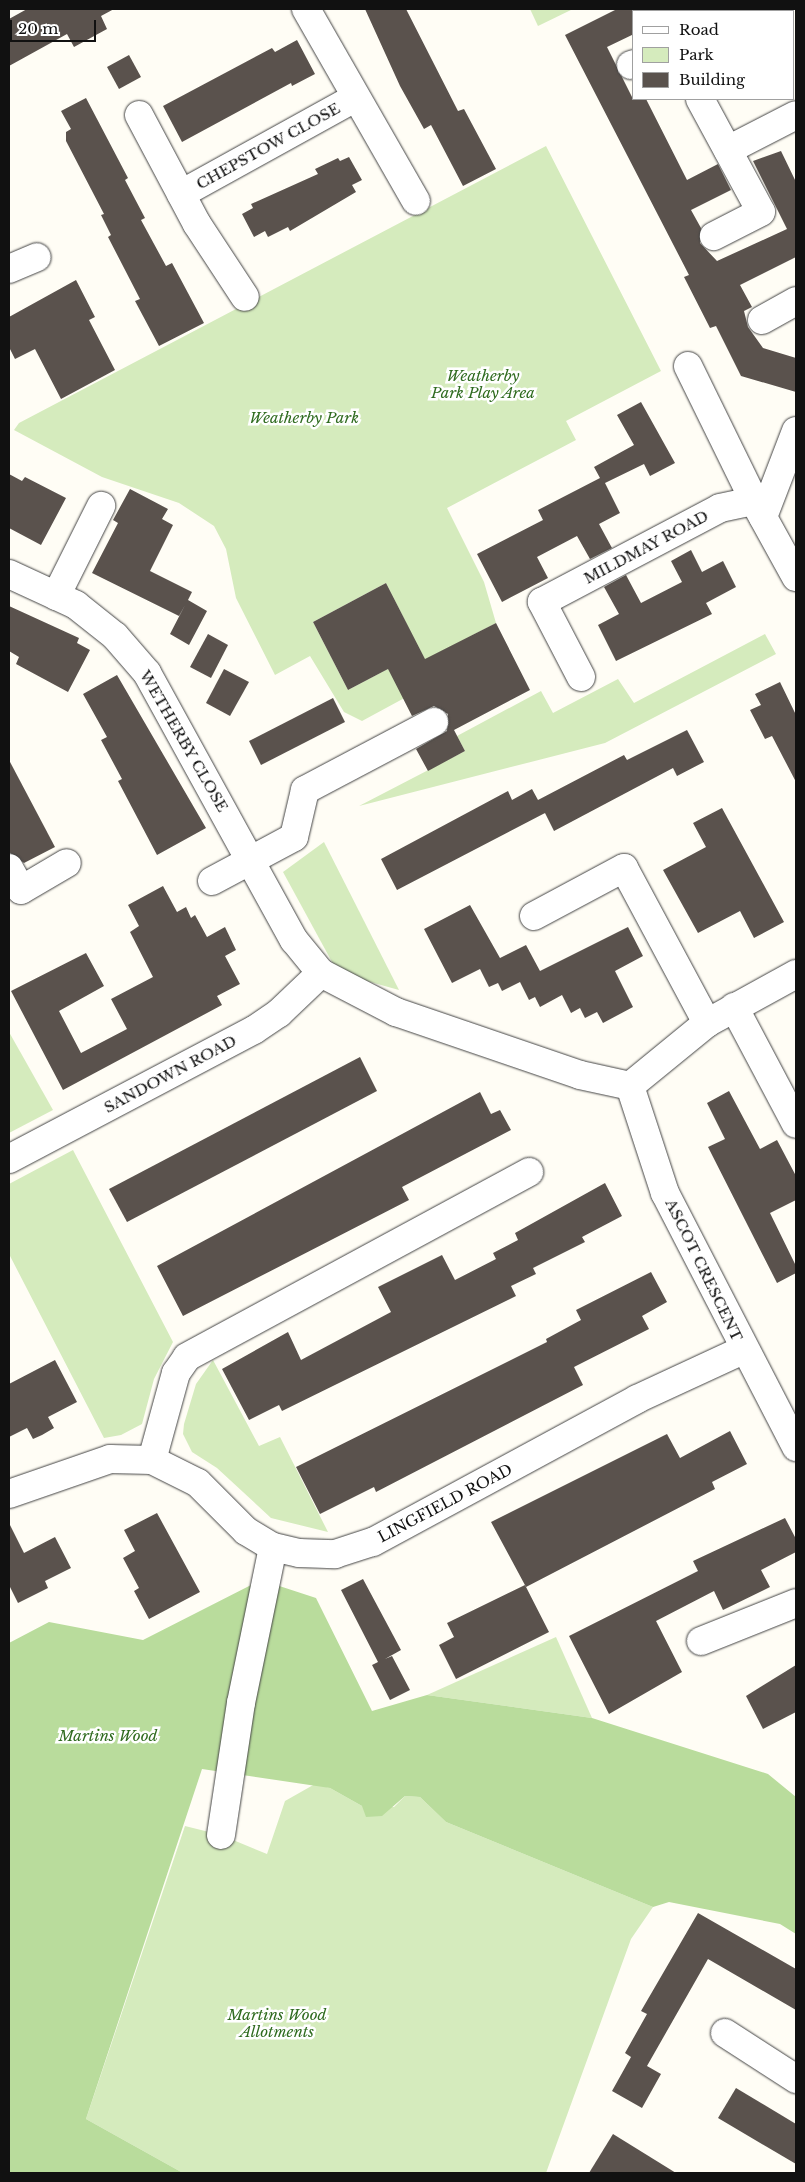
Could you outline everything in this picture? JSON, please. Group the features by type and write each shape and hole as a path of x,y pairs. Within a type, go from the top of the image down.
{"street":[{"name":"CHEPSTOW CLOSE","path":"306,9 355,98 416,201"},
{"name":"CHEPSTOW CLOSE","path":"181,194 355,98"},
{"path":"701,100 761,212 714,236"},
{"path":"728,150 796,114"},
{"name":"CHEPSTOW CLOSE","path":"139,115 196,224 245,297"},
{"path":"9,269 37,257"},
{"path":"762,320 796,301"},
{"path":"688,366 758,509 796,577"},
{"path":"758,509 796,431"},
{"path":"56,596 101,506"},
{"name":"MILDMAY ROAD","path":"581,677 542,602 720,508 758,509"},
{"name":"WETHERBY CLOSE","path":"9,574 76,605 115,636 147,673 252,860"},
{"path":"212,881 294,837 305,790 434,722"},
{"path":"252,860 294,940 321,973 396,1012 580,1075 630,1086 707,1023 796,974"},
{"path":"9,868 21,890 67,863"},
{"path":"534,916 624,868 707,1023"},
{"name":"SANDOWN ROAD","path":"9,1159 254,1030 279,1013 321,973"},
{"path":"734,1007 796,1124"},
{"name":"ASCOT CRESCENT","path":"630,1086 665,1193 744,1350 796,1446"},
{"path":"152,1460 176,1373 187,1357 529,1172"},
{"name":"LINGFIELD ROAD","path":"9,1494 110,1459 152,1460 198,1483 246,1532 273,1547 299,1554 335,1554 373,1542 637,1399 744,1350"},
{"path":"221,1834 241,1703 273,1547"},
{"path":"701,1641 796,1603"},
{"path":"725,2033 796,2078"}],"green space":[{"path":"530,9 573,9 538,26"},
{"name":"Weatherby Park","path":"546,146 661,371 566,421 576,440 447,508 484,582 496,623 425,660 386,583 313,622 348,690 418,653 434,682 362,721 344,712 310,656 275,675 236,598 226,549 214,526 179,503 102,477 14,430 19,423"},
{"path":"765,634 776,654 605,743 359,806 465,751 457,736 541,691 553,713 618,679 634,703"},
{"path":"324,842 399,990 338,973 283,872"},
{"path":"9,1032 53,1110 9,1133"},
{"path":"73,1150 173,1342 154,1379 142,1424 121,1435 104,1438 9,1254 9,1184"},
{"path":"213,1360 259,1446 280,1437 328,1532 271,1518 217,1468 192,1452 183,1434 184,1424 196,1384"},
{"name":"Martins Wood","path":"261,1580 316,1598 372,1711 427,1695 592,1718 768,1774 796,1797 796,1934 780,1924 669,1902 653,1907 446,1822 420,1797 405,1796 382,1816 366,1817 362,1806 330,1788 202,1769 86,2119 183,2173 9,2173 9,1643 49,1622 143,1640"},
{"path":"556,1637 592,1718 427,1695"},
{"name":"Martins Wood Allotments","path":"315,1784 330,1788 362,1806 394,1807 405,1796 420,1797 446,1822 653,1907 631,1939 546,2173 183,2173 86,2119 185,1826 221,1835 267,1854 285,1801"}],"building":[{"path":"27,9 114,9 101,16 107,29 74,47 67,34 9,66 9,19"},
{"path":"365,9 406,9 458,111 464,109 496,169 463,186 431,125 424,129 400,86"},
{"path":"617,9 634,9 632,10 632,35 607,47 632,100 647,100 687,180 718,164 731,190 691,210 701,228 700,243 717,261 787,229 753,161 781,151 796,182 796,257 740,285 752,307 744,311 748,327 763,348 796,358 796,392 741,376 716,326 710,328 684,277 689,275 565,35"},
{"path":"297,40 315,74 292,86 291,83 182,142 163,106 272,48 275,52"},
{"path":"129,55 141,77 119,89 107,67"},
{"path":"86,98 128,178 125,180 145,218 141,220 166,266 172,263 204,323 159,346 135,301 140,299 108,237 111,235 101,215 104,214 66,141 66,132 71,129 61,111"},
{"path":"349,157 362,180 352,185 356,192 290,231 288,227 268,237 265,231 254,237 242,214 253,208 251,204 318,174 315,169 338,158 340,161"},
{"path":"76,280 95,317 89,320 115,370 61,399 35,349 15,359 9,347 9,317"},
{"path":"641,402 675,463 650,476 644,464 605,483 620,513 599,524 612,548 590,559 577,536 537,557 548,578 502,602 477,554 543,520 538,510 600,478 594,467 634,445 617,415"},
{"path":"9,474 22,481 25,477 66,498 41,545 9,528"},
{"path":"130,489 168,509 162,519 173,525 150,571 192,592 188,600 207,611 189,645 170,634 185,605 179,616 92,573 118,523 113,520"},
{"path":"691,550 702,572 723,561 736,587 706,603 712,614 616,661 598,625 619,614 604,587 626,575 641,603 682,582 671,561"},
{"path":"386,583 425,659 496,623 530,690 454,730 465,751 428,771 416,749 447,731 448,714 434,706 412,716 388,669 348,690 313,622"},
{"path":"9,606 79,638 77,643 90,650 68,692 16,664 19,657 9,651"},
{"path":"208,634 228,645 211,678 190,667"},
{"path":"224,669 249,682 230,716 206,703"},
{"path":"117,675 206,828 157,855 118,781 122,779 101,740 107,737 83,694"},
{"path":"780,682 796,715 796,782 772,736 765,739 750,710 761,705 755,694"},
{"path":"333,698 345,722 261,765 249,741"},
{"path":"687,730 704,762 677,776 673,768 554,831 545,813 397,890 381,859 508,791 512,800 532,789 538,800 624,755 627,760"},
{"path":"9,760 55,847 24,863 9,852"},
{"path":"722,808 784,922 754,938 740,911 698,933 663,870 706,847 693,823"},
{"path":"163,886 177,912 186,907 191,918 195,915 207,937 225,927 236,950 225,956 240,984 217,996 222,1005 63,1090 11,991 86,953 104,986 59,1011 81,1053 127,1029 111,999 153,977 130,932 139,926 128,905"},
{"path":"470,905 500,958 526,945 540,971 628,927 643,956 615,971 633,1007 603,1023 597,1012 585,1018 580,1008 571,1013 562,995 540,1007 535,997 529,1000 520,982 502,991 498,983 489,987 480,969 452,983 424,929"},
{"path":"360,1057 377,1091 127,1222 109,1189"},
{"path":"729,1091 760,1149 777,1140 796,1176 796,1200 770,1213 796,1266 796,1273 777,1283 708,1147 725,1139 707,1103"},
{"path":"480,1092 491,1114 500,1110 511,1130 402,1187 409,1200 183,1316 157,1266"},
{"path":"605,1183 622,1216 582,1237 585,1242 533,1268 536,1274 511,1286 516,1296 282,1411 279,1405 249,1420 222,1369 288,1332 301,1360 391,1312 378,1287 442,1255 455,1280 496,1259 493,1253 518,1240 515,1233"},
{"path":"651,1272 667,1302 642,1316 649,1329 574,1367 583,1385 376,1492 374,1487 320,1514 296,1467 547,1342 546,1339 581,1320 576,1310"},
{"path":"55,1360 77,1402 48,1417 54,1428 42,1435 33,1439 27,1428 9,1437 9,1384"},
{"path":"730,1431 747,1464 712,1482 715,1489 526,1587 491,1522 667,1434 680,1458"},
{"path":"157,1513 200,1592 149,1619 134,1591 139,1588 123,1558 135,1551 124,1530"},
{"path":"785,1518 796,1539 796,1552 761,1570 770,1587 723,1610 714,1591 656,1621 682,1672 609,1714 569,1636 698,1571 693,1561"},
{"path":"9,1523 24,1553 55,1537 71,1568 45,1581 48,1588 18,1603 9,1585"},
{"path":"363,1579 401,1650 385,1659 392,1656 410,1690 390,1700 372,1665 378,1662 341,1590"},
{"path":"525,1585 549,1632 456,1679 439,1645 454,1637 447,1623"},
{"path":"796,1665 796,1712 763,1729 746,1696"},
{"path":"698,1913 796,1969 796,2010 708,1959 647,2066 661,2074 642,2108 612,2091 631,2057 625,2053 647,2014 641,2011"},
{"path":"736,2088 796,2124 796,2164 718,2118"},
{"path":"613,2134 676,2173 589,2173"}],"park label":[{"name":"Weatherby Park Play Area","path":"483,384"}]}
